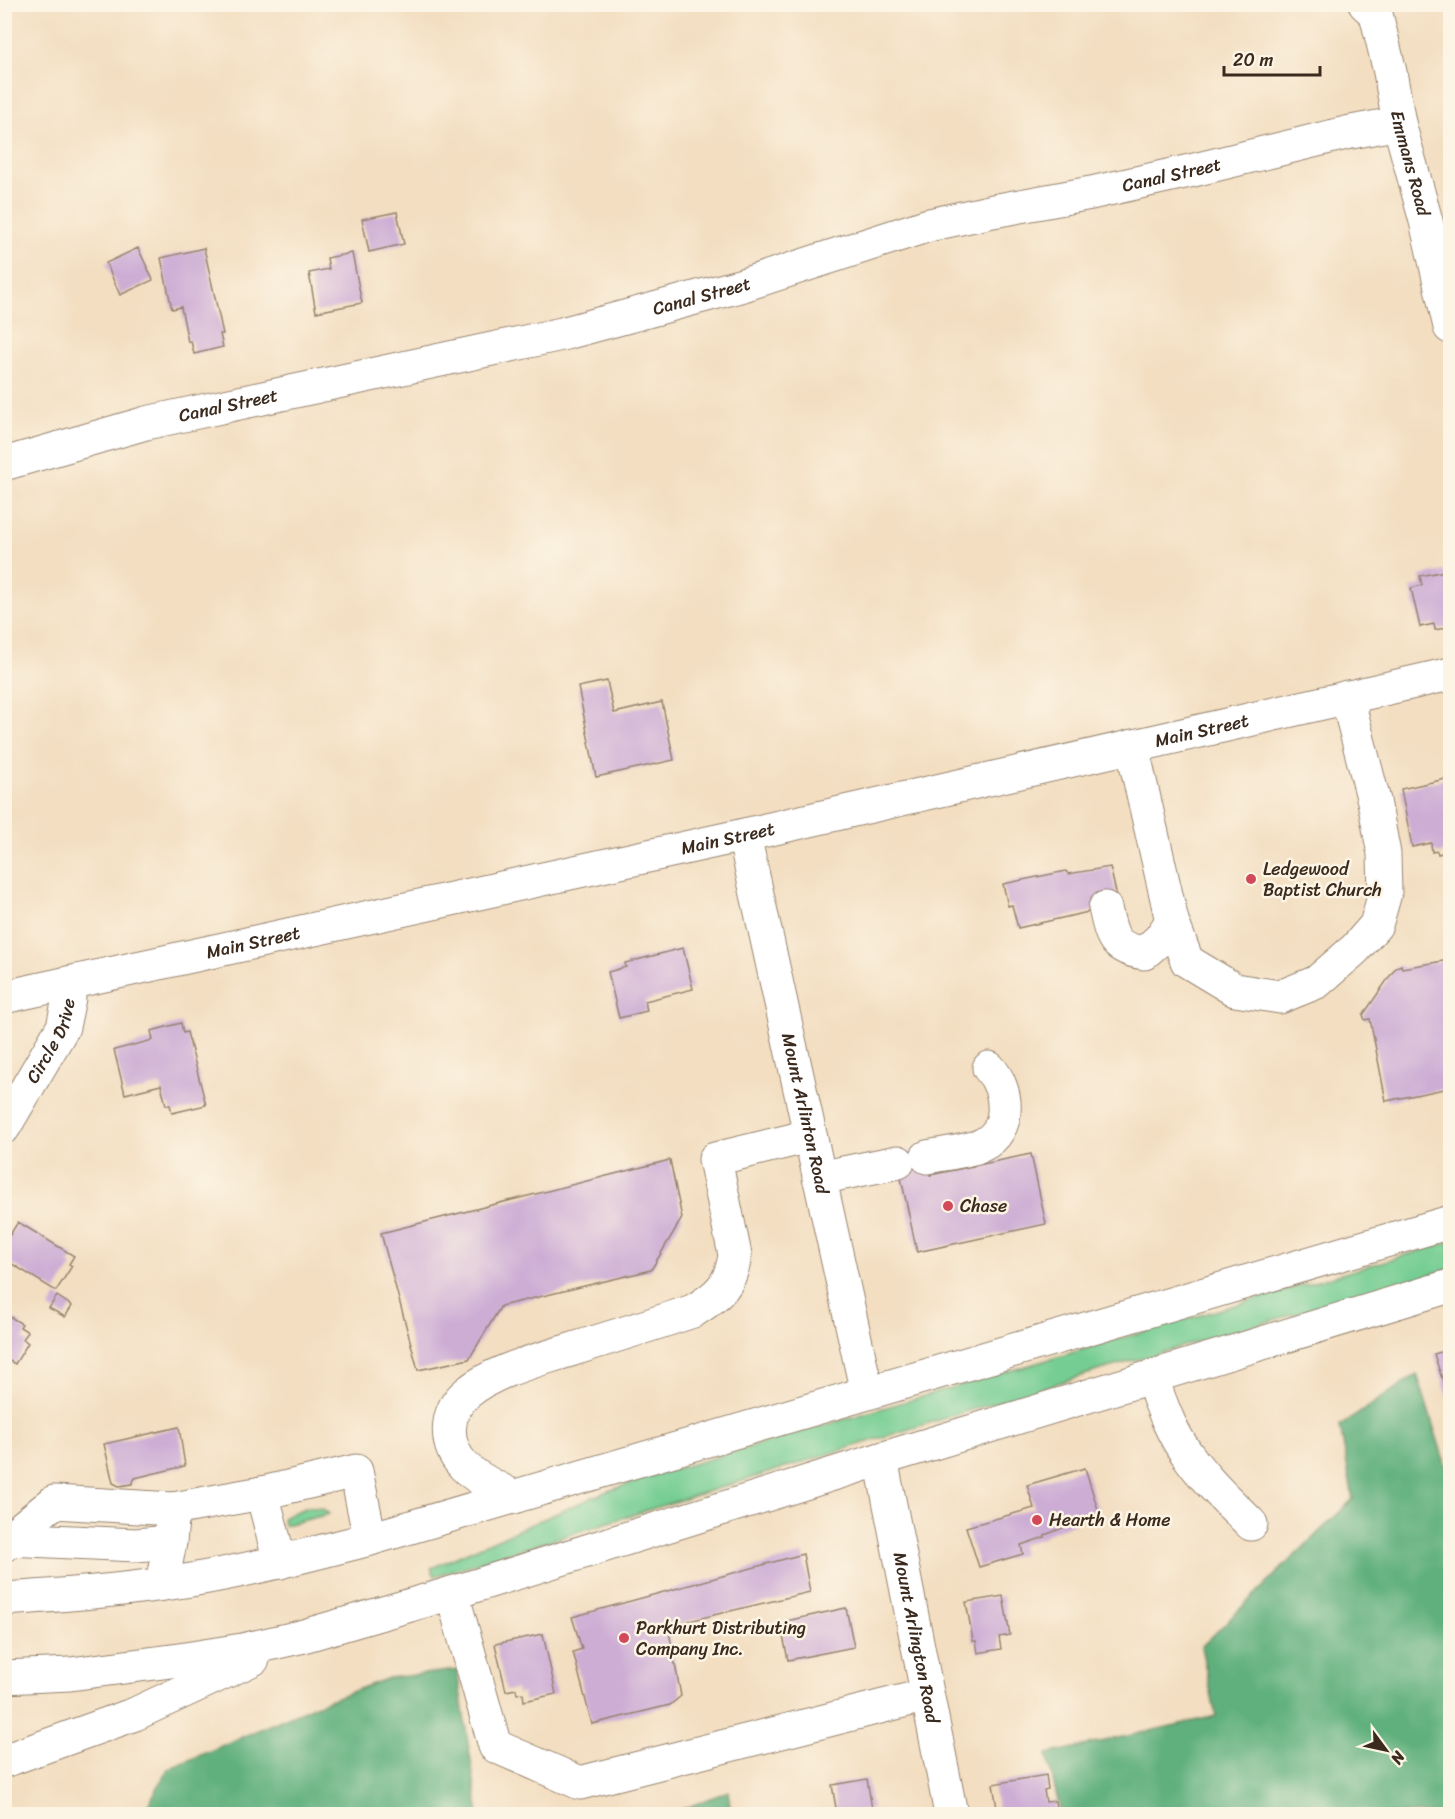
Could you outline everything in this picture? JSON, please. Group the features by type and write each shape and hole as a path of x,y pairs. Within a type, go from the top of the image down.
{"main road":[{"name":"Emmans Road","path":"1373,8 1450,327"},
{"name":"Canal Street","path":"4,464 146,423 562,333 743,285 929,225 993,210 1091,193 1346,133 1399,123"},
{"name":"Main Street","path":"4,997 744,835 1450,674"},
{"path":"1132,746 1171,915 1187,961 1235,990 1280,997 1317,982 1355,949 1376,925 1385,893 1384,854 1374,801 1347,697"},
{"name":"Mount Arlinton Road","path":"744,835 867,1393"},
{"path":"1105,908 1110,930 1119,945 1127,950 1144,953 1160,939 1171,915"},
{"name":"Circle Drive","path":"4,1127 63,1027 69,998 67,983"},
{"path":"819,1178 981,1146 991,1140 1004,1117 1005,1102 998,1077 989,1068"},
{"path":"514,1497 473,1473 464,1466 454,1452 449,1429 452,1412 466,1393 518,1366 693,1311 711,1300 725,1286 733,1269 735,1255 715,1159 810,1136"},
{"path":"4,1599 78,1594 192,1580 280,1562 370,1539 1450,1222"},
{"path":"4,1677 70,1674 179,1660 242,1650 300,1637 452,1593 881,1459 1450,1286"},
{"path":"1152,1377 1165,1415 1185,1452 1208,1480 1251,1524"},
{"name":"Mount Arlington Road","path":"881,1459 951,1815"},
{"path":"6,1542 54,1502 173,1509 356,1471 370,1539"},
{"path":"262,1492 280,1562"},
{"path":"162,1584 170,1542 173,1509"},
{"path":"6,1542 136,1545 170,1542"},
{"path":"452,1593 495,1746 580,1783 927,1695"},
{"path":"4,1761 135,1714 300,1637"}],"green space":[{"path":"1450,1242 1450,1269 1094,1372 435,1576 431,1568 605,1492 658,1474"},
{"path":"1417,1374 1450,1479 1450,1814 1061,1814 1047,1754 1216,1716 1201,1647 1353,1499 1340,1426"},
{"path":"308,1507 323,1509 329,1514 284,1525 283,1519 287,1515"},
{"path":"457,1670 479,1814 143,1814 168,1769 318,1704 389,1678"},
{"path":"728,1791 731,1814 671,1814"}],"building":[{"path":"397,212 404,244 369,252 362,219"},
{"path":"138,248 153,280 120,295 106,263"},
{"path":"204,248 223,334 220,334 223,347 194,354 191,341 188,342 181,307 172,309 161,258"},
{"path":"352,253 362,303 316,312 309,273 329,269 327,258"},
{"path":"1445,571 1447,579 1450,578 1450,620 1447,620 1449,627 1435,630 1434,624 1420,627 1411,588 1422,585 1420,576"},
{"path":"607,681 614,713 662,702 674,760 596,777 578,687"},
{"path":"1450,778 1450,851 1438,854 1437,851 1432,852 1431,843 1412,847 1401,789"},
{"path":"1110,867 1119,905 1018,928 1012,905 1008,906 1003,884 1066,871 1068,874"},
{"path":"683,948 693,989 645,1001 647,1011 619,1018 608,972 626,967 625,963"},
{"path":"1450,960 1450,1088 1386,1101 1370,1019 1365,1020 1363,1015 1396,967"},
{"path":"181,1023 183,1033 187,1032 206,1105 172,1113 170,1105 166,1105 161,1085 125,1094 114,1050 153,1040 151,1031"},
{"path":"924,1149 930,1175 1031,1154 1046,1224 917,1252 896,1155"},
{"path":"670,1160 682,1218 651,1270 501,1306 469,1359 418,1370 381,1233"},
{"path":"18,1222 74,1256 69,1264 72,1266 56,1291 4,1259 4,1244"},
{"path":"57,1296 72,1306 65,1317 49,1308"},
{"path":"4,1313 22,1324 20,1327 28,1332 23,1339 28,1343 15,1364 4,1358"},
{"path":"1450,1349 1450,1403 1434,1354"},
{"path":"179,1427 185,1466 135,1478 132,1484 119,1486 113,1483 104,1444"},
{"name":"Hearth & Home","path":"1085,1468 1099,1513 1021,1545 1023,1554 979,1567 966,1527 1034,1508 1027,1485"},
{"name":"Parkhurt Distributing Company Inc.","path":"803,1554 810,1592 668,1626 681,1696 670,1705 592,1724 573,1652 582,1649 572,1617"},
{"path":"1003,1596 1010,1635 999,1637 1001,1649 978,1653 976,1641 973,1641 966,1602"},
{"path":"846,1608 854,1647 788,1660 781,1626 787,1625 786,1621"},
{"path":"543,1634 556,1694 524,1701 523,1693 517,1694 516,1689 506,1691 495,1644"},
{"path":"1046,1775 1048,1789 1044,1790 1046,1802 1055,1801 1057,1814 998,1814 993,1784"},
{"path":"867,1779 872,1809 837,1814 832,1785"}],"place":[{"name":"Ledgewood Baptist Church","path":"1251,879"},
{"name":"Chase","path":"948,1206"},
{"name":"Hearth & Home","path":"1037,1520"},
{"name":"Parkhurt Distributing Company Inc.","path":"624,1638"}]}
